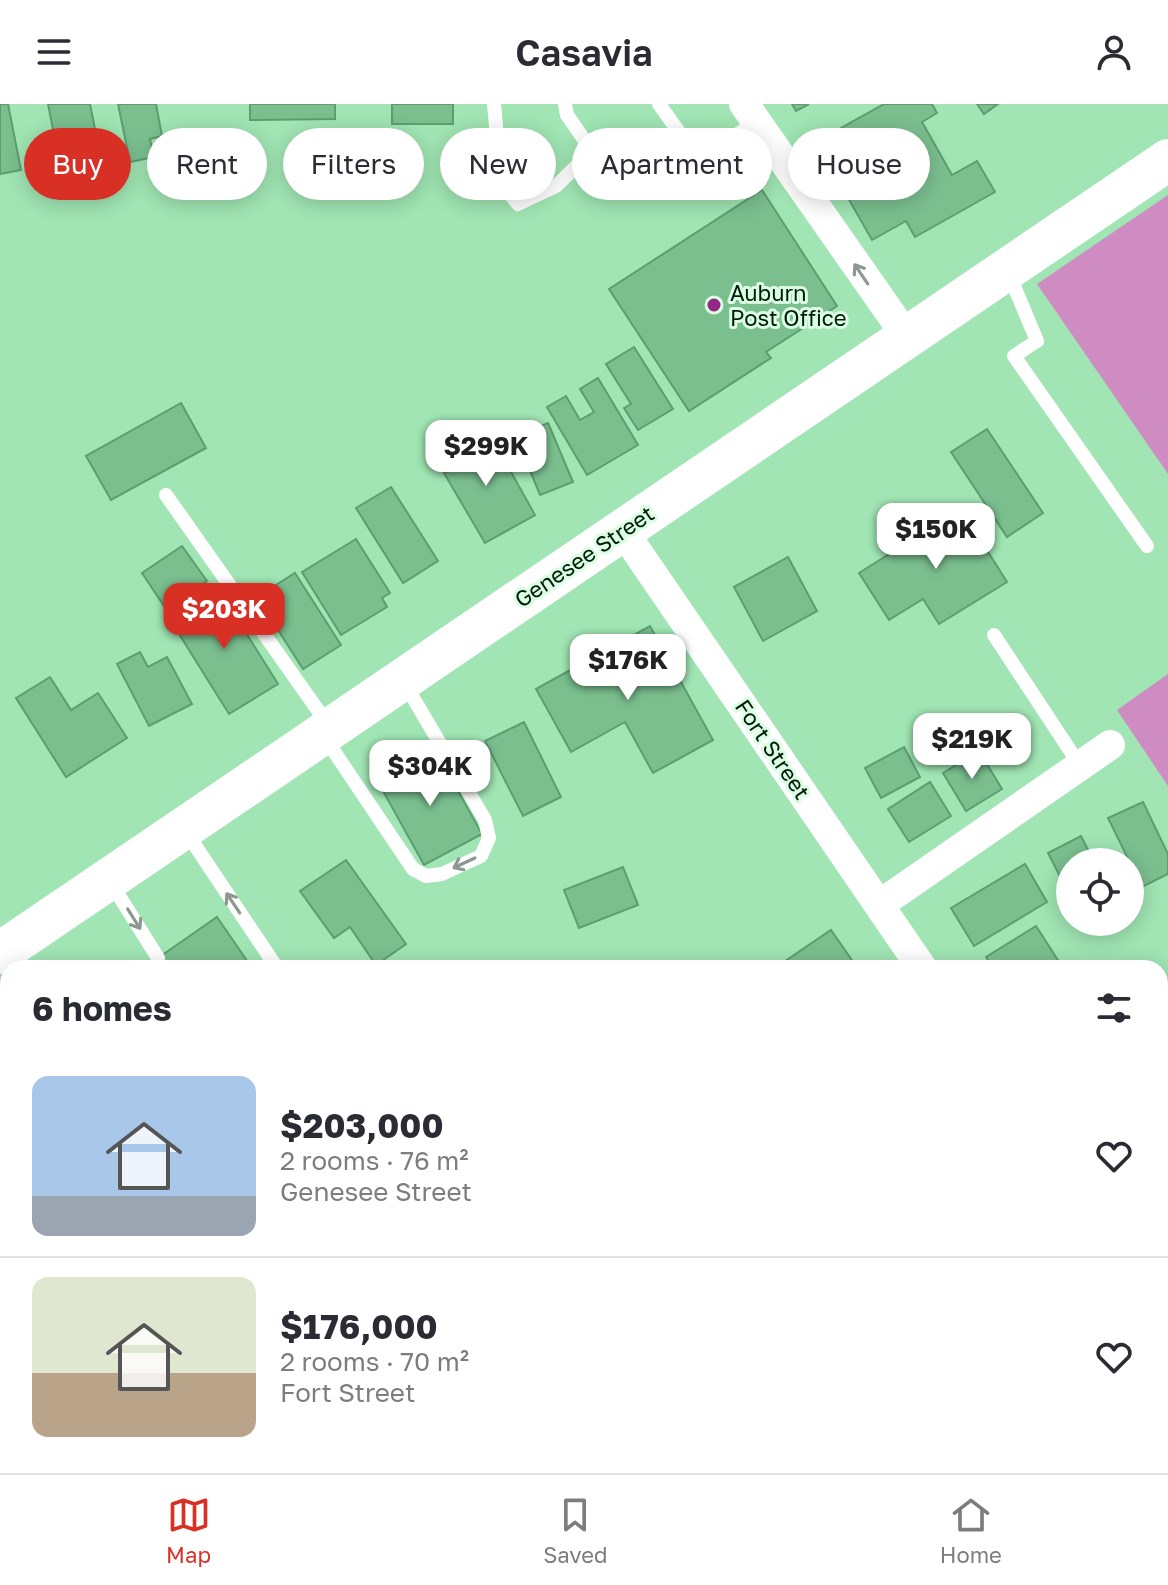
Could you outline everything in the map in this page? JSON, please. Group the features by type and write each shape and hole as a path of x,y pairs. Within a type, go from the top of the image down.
{"main road":[{"name":"Genesee Street","path":"0,953 1168,160"}],"street":[{"path":"750,113 907,337"},
{"name":"Fort Street","path":"623,531 917,960"},
{"path":"879,905 1110,745"}],"lane":[{"path":"494,104 501,183 518,204 556,186 592,151 567,115 565,104"},
{"path":"659,104 698,159 750,113"},
{"path":"1007,269 1037,341 1014,356 1147,546"},
{"path":"166,495 327,732 413,869 426,876 442,874 481,856 489,838 485,820 403,681"},
{"path":"994,635 1079,764"},
{"path":"184,829 272,960"},
{"path":"109,880 158,958"}],"shaded area":[{"path":"1168,195 1168,474 1037,284"},
{"path":"1168,674 1168,786 1117,710"}],"building":[{"path":"0,104 8,104 21,170 0,174"},
{"path":"48,104 90,104 95,128 53,128"},
{"path":"118,104 156,104 160,128 147,128 147,158 131,162 131,128 123,128"},
{"path":"250,104 335,104 335,119 250,120"},
{"path":"392,104 453,104 453,124 392,124"},
{"path":"792,104 809,104 796,111"},
{"path":"884,104 932,104 937,113 922,122 925,128 841,128"},
{"path":"977,104 998,104 984,114"},
{"path":"930,136 952,175 977,161 995,192 915,237 906,221 872,240 849,200 930,200"},
{"path":"747,200 768,200 837,306 766,352 771,358 689,411 609,289"},
{"path":"634,347 673,409 638,430 624,408 631,404 606,364"},
{"path":"598,378 638,445 587,475 547,407 566,396 580,420 594,412 580,389"},
{"path":"181,403 206,448 111,500 86,456"},
{"path":"548,423 573,482 540,495 516,436"},
{"path":"987,429 1043,513 1007,537 951,452"},
{"path":"467,432 480,454 496,445 535,515 485,543 444,473 456,466 444,444"},
{"path":"391,487 438,561 403,583 356,508"},
{"path":"961,509 1007,582 939,624 923,599 889,620 859,573"},
{"path":"356,539 390,593 382,598 387,607 341,635 302,572"},
{"path":"182,546 207,581 166,609 142,573"},
{"path":"788,557 817,611 763,641 734,587"},
{"path":"295,573 341,645 303,669 257,597"},
{"path":"218,588 278,684 229,714 169,618"},
{"path":"650,626 713,740 653,773 625,722 571,752 536,689"},
{"path":"140,652 148,667 167,657 192,704 149,726 117,664"},
{"path":"50,677 71,710 98,693 127,738 66,777 16,698"},
{"path":"524,722 561,797 523,816 485,741"},
{"path":"904,747 920,777 881,798 865,768"},
{"path":"436,751 482,834 424,865 378,782"},
{"path":"979,751 1002,789 966,811 943,773"},
{"path":"930,782 951,816 909,842 888,809"},
{"path":"1143,802 1168,854 1168,874 1144,886 1144,848 1123,848 1108,818"},
{"path":"1081,836 1087,848 1058,848"},
{"path":"1056,849 1056,869 1048,853"},
{"path":"346,860 406,944 383,960 373,960 350,927 334,938 300,891"},
{"path":"1025,864 1047,902 974,946 951,908"},
{"path":"623,867 638,905 579,928 564,890"},
{"path":"217,917 247,960 155,960"},
{"path":"1036,926 1058,960 988,960 986,957"},
{"path":"831,930 852,960 787,960"}],"place":[{"name":"Auburn Post Office","path":"714,305"}]}
